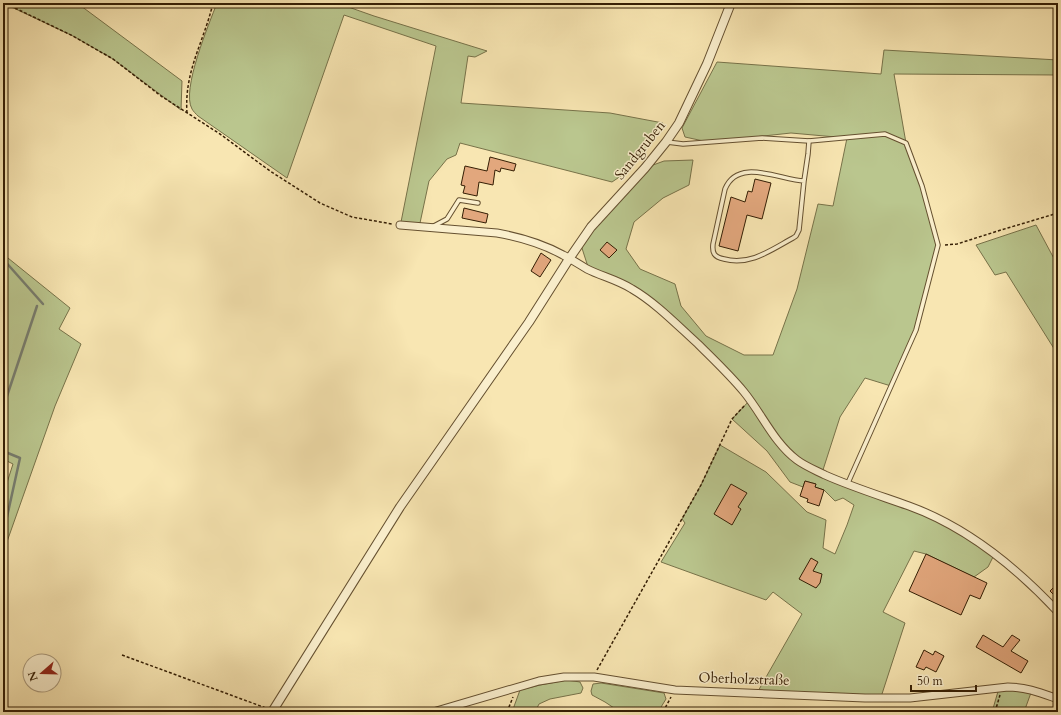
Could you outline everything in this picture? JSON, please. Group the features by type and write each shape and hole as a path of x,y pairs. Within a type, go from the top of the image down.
{"street":[{"name":"Sandgruben","path":"273,711 400,507 528,322 569,259 591,228 666,142 679,123 707,64 731,3"},
{"path":"400,225 497,233 533,242 562,254 589,270 630,288 646,298 681,328 722,368 744,392 776,437 794,457 805,466 846,485 911,507 941,520 971,537 995,554 1021,576 1058,612"},
{"name":"Oberholzstraße","path":"432,712 539,681 594,677 675,690 865,698 910,698 1019,687 1058,699"}],"lane":[{"path":"666,142 682,144 762,138 809,141 885,134 906,143 922,186 938,245 916,330 846,485"},
{"path":"804,181 791,180 755,171 738,175 731,180 725,189 713,244 712,250 715,255 724,259 745,261 757,257 796,236 799,230 809,141"},
{"path":"432,228 447,219 459,200 478,202"}],"path":[{"path":"188,114 186,101 188,84 196,51 213,3"},
{"path":"3,10 6,5 17,9 80,40 113,59 161,96 220,134 270,171 320,203 352,217 400,225"},
{"path":"938,245 957,244 1058,213"},
{"path":"594,677 701,485 732,419 750,400"},
{"path":"122,655 273,711"},
{"path":"507,712 516,687"},
{"path":"995,712 1004,688"},
{"path":"663,712 675,690"}],"green space":[{"path":"3,3 77,3 182,81 181,110 113,59 73,36"},
{"path":"217,3 337,3 487,51 475,57 468,56 461,103 610,113 663,123 647,148 620,177 612,182 460,143 456,155 447,159 429,181 420,223 401,222 436,46 344,15 287,178 198,116 192,109 190,87 193,73 197,57"},
{"path":"884,50 1058,60 1058,75 894,74 906,143 922,186 938,245 916,330 891,386 865,378 840,417 822,473 941,520 995,553 988,567 974,577 926,554 914,551 883,612 905,623 881,697 757,693 802,614 773,592 766,600 661,562 685,523 682,519 701,485 720,445 766,472 807,512 826,520 823,548 835,554 854,505 843,498 835,501 824,490 815,487 816,484 805,481 803,487 790,482 767,451 732,419 750,400 744,392 646,298 589,270 580,242 645,168 664,161 693,160 689,185 663,198 634,222 626,249 640,269 675,284 681,306 706,336 744,355 773,355 797,289 818,204 833,206 847,138 791,133 708,142 685,137 682,128 717,62 881,74"},
{"path":"1036,225 1058,266 1058,355 1006,272 995,275 976,245"},
{"path":"3,254 70,308 59,329 81,344 55,406 3,553 3,495 13,464 3,459"},
{"path":"567,680 580,682 583,688 581,693 550,699 539,704 535,712 512,712 520,690"},
{"path":"601,683 664,693 666,699 658,712 620,712 592,695 591,691 593,684"},
{"path":"999,688 1032,690 1024,712 992,712"}],"building":[{"path":"490,157 516,164 514,171 501,168 500,172 495,170 493,185 479,182 477,196 463,193 465,186 461,185 465,166 487,171"},
{"path":"755,179 771,183 762,219 747,215 738,251 719,246 731,197 745,202 748,191 752,192"},
{"path":"464,208 488,214 486,223 462,218"},
{"path":"607,242 617,250 609,258 600,250"},
{"path":"541,253 551,260 540,277 531,271"},
{"path":"805,481 816,484 815,487 824,490 819,506 807,502 808,499 800,496"},
{"path":"731,484 747,493 738,507 741,509 732,525 714,514"},
{"path":"926,554 987,583 980,599 970,595 961,615 909,591"},
{"path":"811,558 818,562 813,571 822,574 820,583 816,588 799,579"},
{"path":"1058,583 1058,599 1050,591"},
{"path":"983,635 1003,647 1012,635 1020,640 1011,651 1028,661 1021,673 976,647"},
{"path":"924,650 933,655 935,651 944,656 936,672 926,667 924,670 916,667"}],"waterway":[{"path":"3,259 43,304"},
{"path":"3,408 37,306"},
{"path":"3,451 20,458 3,535"}]}
